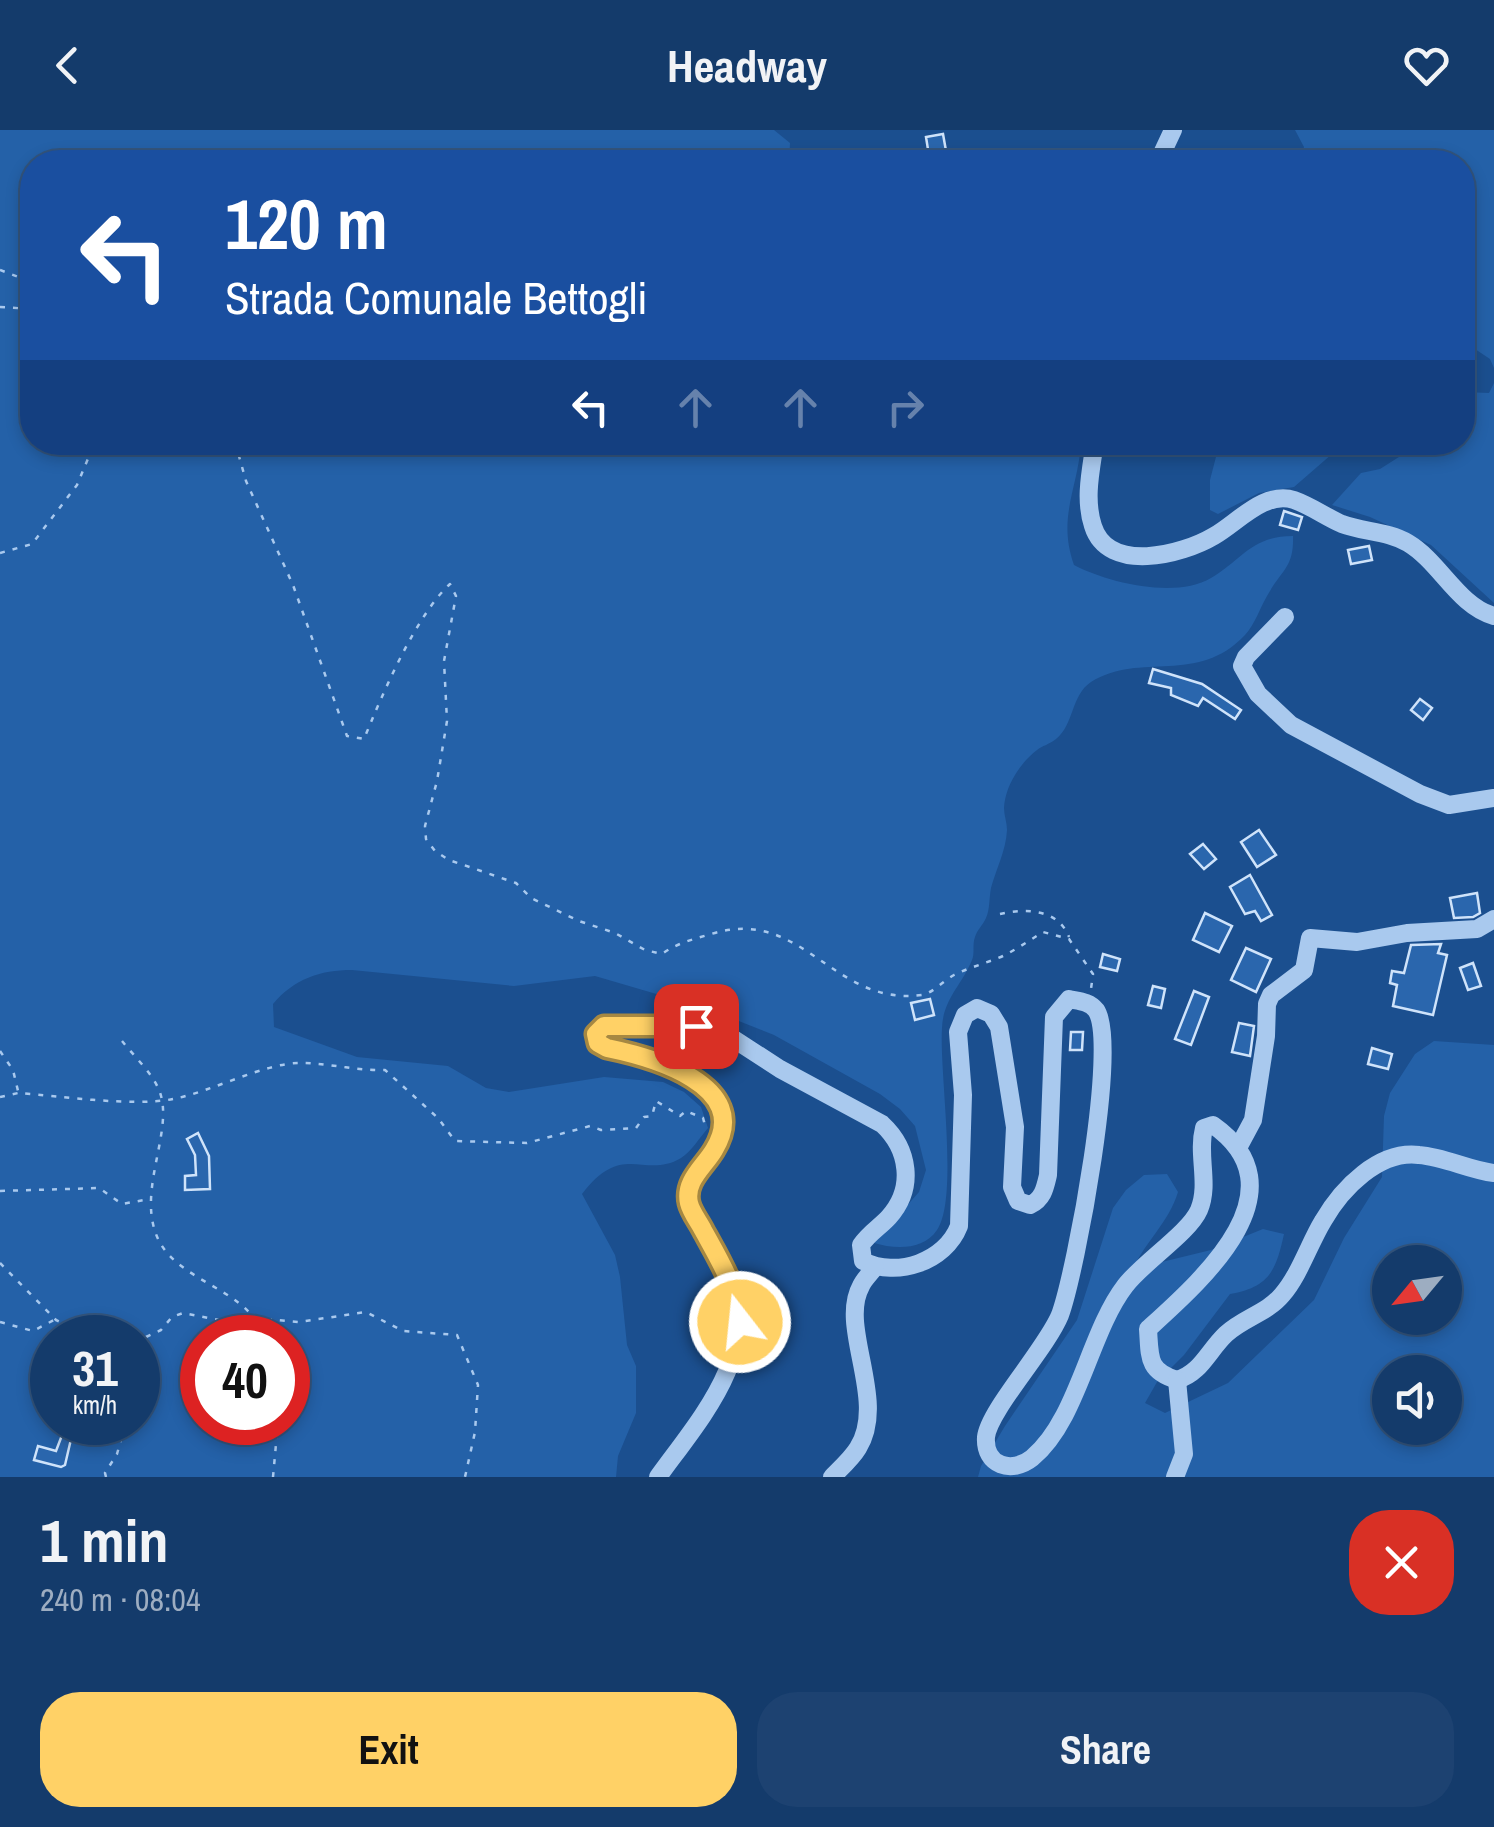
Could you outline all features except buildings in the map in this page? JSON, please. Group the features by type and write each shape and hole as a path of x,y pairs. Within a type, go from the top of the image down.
{"street":[{"path":"1093,455 1088,495 1093,527 1116,552 1133,556 1174,552 1212,538 1260,504 1290,498 1345,525 1409,544 1433,562 1474,608 1494,616"},
{"path":"1285,617 1242,666 1258,694 1291,725 1420,794 1449,805 1494,798"},
{"path":"1238,1148 1253,1120 1267,1004 1271,996 1304,970 1310,938 1356,942 1407,933 1478,929 1494,919"},
{"path":"658,1477 725,1376 740,1322 729,1279 689,1202 690,1183 715,1150 722,1134 722,1120 705,1086 692,1076 598,1043 596,1034 604,1026 696,1026 724,1032 882,1124 904,1155 905,1193 890,1216 861,1245 862,1261 875,1267 938,1256 952,1244 959,1226 962,1095 958,1032 965,1015 977,1008 991,1014 999,1027 1016,1127 1012,1187 1018,1201 1030,1205 1038,1201 1048,1174 1054,1017 1068,999 1090,1003 1102,1025 1103,1049 1092,1167 1060,1314 1046,1344 986,1434 987,1452 996,1464 1004,1467 1020,1465 1044,1444 1126,1284 1198,1214 1204,1192 1200,1146 1204,1128 1213,1125 1238,1148 1252,1174 1246,1208 1228,1249 1148,1330 1152,1365 1160,1375 1177,1380 1191,1376 1228,1332 1271,1307 1285,1292 1324,1217 1372,1167 1386,1159 1418,1154 1494,1173"},
{"path":"832,1477 858,1448 866,1429 868,1396 855,1312 859,1288 875,1267"},
{"path":"1175,1477 1184,1454 1177,1380"}],"path":[{"path":"0,553 32,544 76,485 89,455"},
{"path":"239,455 246,481 292,585 347,736 364,739 384,692 434,599 450,584 456,596 444,661 447,721 424,826 426,839 449,860 516,883 531,898 597,930 615,933 645,950 662,954 674,945 733,927 764,930 792,939 850,982 893,995 926,995 950,977 1003,956 1042,932 1070,939"},
{"path":"1000,914 1019,910 1048,915 1065,928 1092,974 1090,1003"},
{"path":"122,1041 158,1086 164,1110 153,1166 151,1199 156,1234 176,1261 234,1298 251,1315"},
{"path":"0,1051 13,1070 18,1092"},
{"path":"0,1097 18,1092 162,1100 218,1087 273,1066 300,1063 385,1070 438,1118 455,1141 469,1144 527,1143 590,1126 601,1130 636,1128 644,1118 652,1116 656,1101 680,1116 686,1111 703,1118 704,1128 712,1132 722,1120"},
{"path":"0,1191 99,1188 122,1204 151,1199"},
{"path":"0,1264 51,1315"},
{"path":"310,1320 366,1312 403,1331 457,1335 478,1385 475,1432 465,1477"},
{"path":"160,1331 172,1316 193,1315"},
{"path":"0,1322 30,1330"},
{"path":"106,1477 120,1445"},
{"path":"273,1477 276,1445"}],"shaded area":[{"path":"0,130 774,130 790,143 790,150 20,150 20,455 1080,455 1068,517 1069,548 1074,565 1088,572 1123,583 1180,587 1211,578 1257,544 1293,536 1289,562 1245,635 1208,660 1129,669 1091,682 1080,694 1062,733 1031,755 1010,783 1004,808 1006,838 987,915 975,937 972,960 943,1018 947,1191 937,1230 924,1242 899,1247 874,1243 919,1192 926,1170 915,1126 900,1109 774,1035 711,1010 595,976 514,986 352,970 308,978 273,1004 274,1027 357,1057 448,1066 486,1088 509,1092 604,1077 663,1082 684,1092 701,1107 708,1128 685,1155 668,1164 633,1164 610,1169 582,1194 615,1255 627,1345 636,1366 636,1413 618,1456 616,1477 0,1477"},
{"path":"1295,130 1494,130 1494,368 1490,359 1475,349 1475,150 1303,150"},
{"path":"1494,383 1494,603 1431,545 1370,517 1332,505 1361,473 1380,469 1402,455 1475,455 1475,392 1489,393"},
{"path":"1216,455 1331,455 1294,487 1259,493 1218,514 1210,510 1210,480"},
{"path":"1434,1041 1494,1045 1494,1477 978,1477 1005,1426 1077,1320 1113,1208 1126,1190 1144,1175 1167,1174 1178,1192 1133,1269 1211,1250 1263,1229 1284,1234 1269,1275 1254,1287 1230,1294 1184,1355 1157,1382 1145,1403 1165,1413 1228,1383 1314,1300 1344,1238 1382,1177 1384,1116 1390,1093 1415,1054"}],"route":[{"path":"696,1026 604,1026 596,1034 598,1043 607,1048 692,1076 705,1086 717,1104 722,1134 690,1183 689,1202 729,1279 740,1322"}]}
